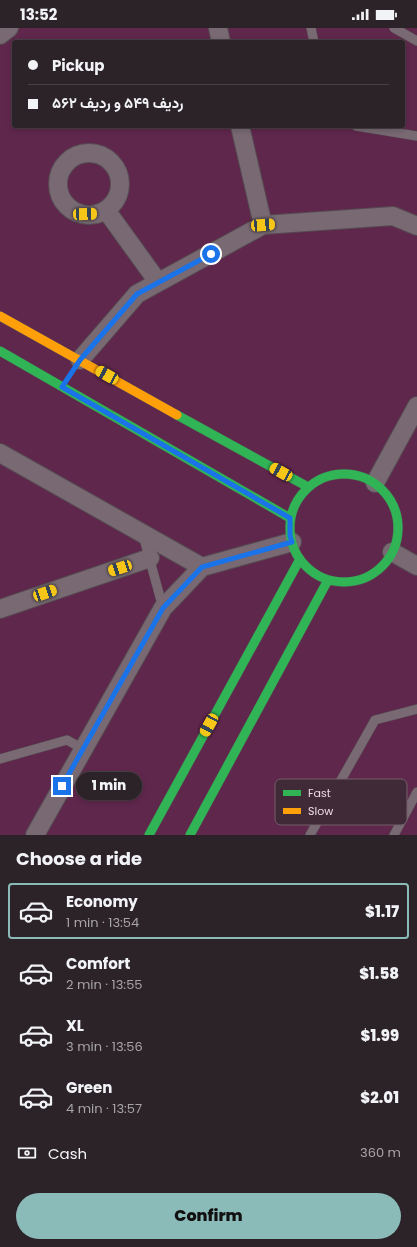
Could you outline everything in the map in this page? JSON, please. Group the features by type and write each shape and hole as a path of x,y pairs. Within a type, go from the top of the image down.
{"street":[{"path":"0,35 9,28"},
{"path":"218,28 221,40"},
{"path":"240,128 263,225"},
{"path":"106,210 158,282"},
{"path":"76,365 137,294 263,225 393,216 417,226"},
{"path":"0,316 76,365 308,487"},
{"path":"0,351 64,384 290,518"},
{"path":"375,483 417,406"},
{"path":"0,453 202,567"},
{"path":"341,474 358,476 375,483 387,496 396,511 398,529 395,546 387,562 374,574 357,581 339,582 328,580 306,568 296,553 290,536 290,518 297,501 308,487 323,478 341,474"},
{"path":"35,835 163,608 202,567 292,542"},
{"path":"392,552 417,566"},
{"path":"0,609 150,558"},
{"path":"149,835 300,560"},
{"path":"190,835 328,580"}],"lane":[{"path":"311,28 314,40"},
{"path":"394,28 417,41"},
{"path":"368,128 417,136"},
{"path":"143,534 163,608"},
{"path":"342,779 375,720 417,709"},
{"path":"0,759 67,740 83,749"},
{"path":"407,811 417,792"},
{"path":"310,835 316,825"},
{"path":"394,835 399,825"}],"shaded area":[{"path":"0,28 417,28 417,835 0,835"}],"traffic: fast":[{"path":"0,351 290,518"},
{"path":"177,415 308,487"},
{"path":"344,474 365,478 382,490 394,507 398,528 394,549 382,566 365,578 344,582 323,578 306,566 294,549 290,528 294,507 306,490 323,478 344,474"},
{"path":"149,835 300,559"},
{"path":"190,835 328,580"}],"traffic: slow":[{"path":"0,316 177,415"}],"route":[{"path":"62,786 163,608 202,567 292,542 290,536 290,518 62,387 80,360 137,294 211,254"}]}
